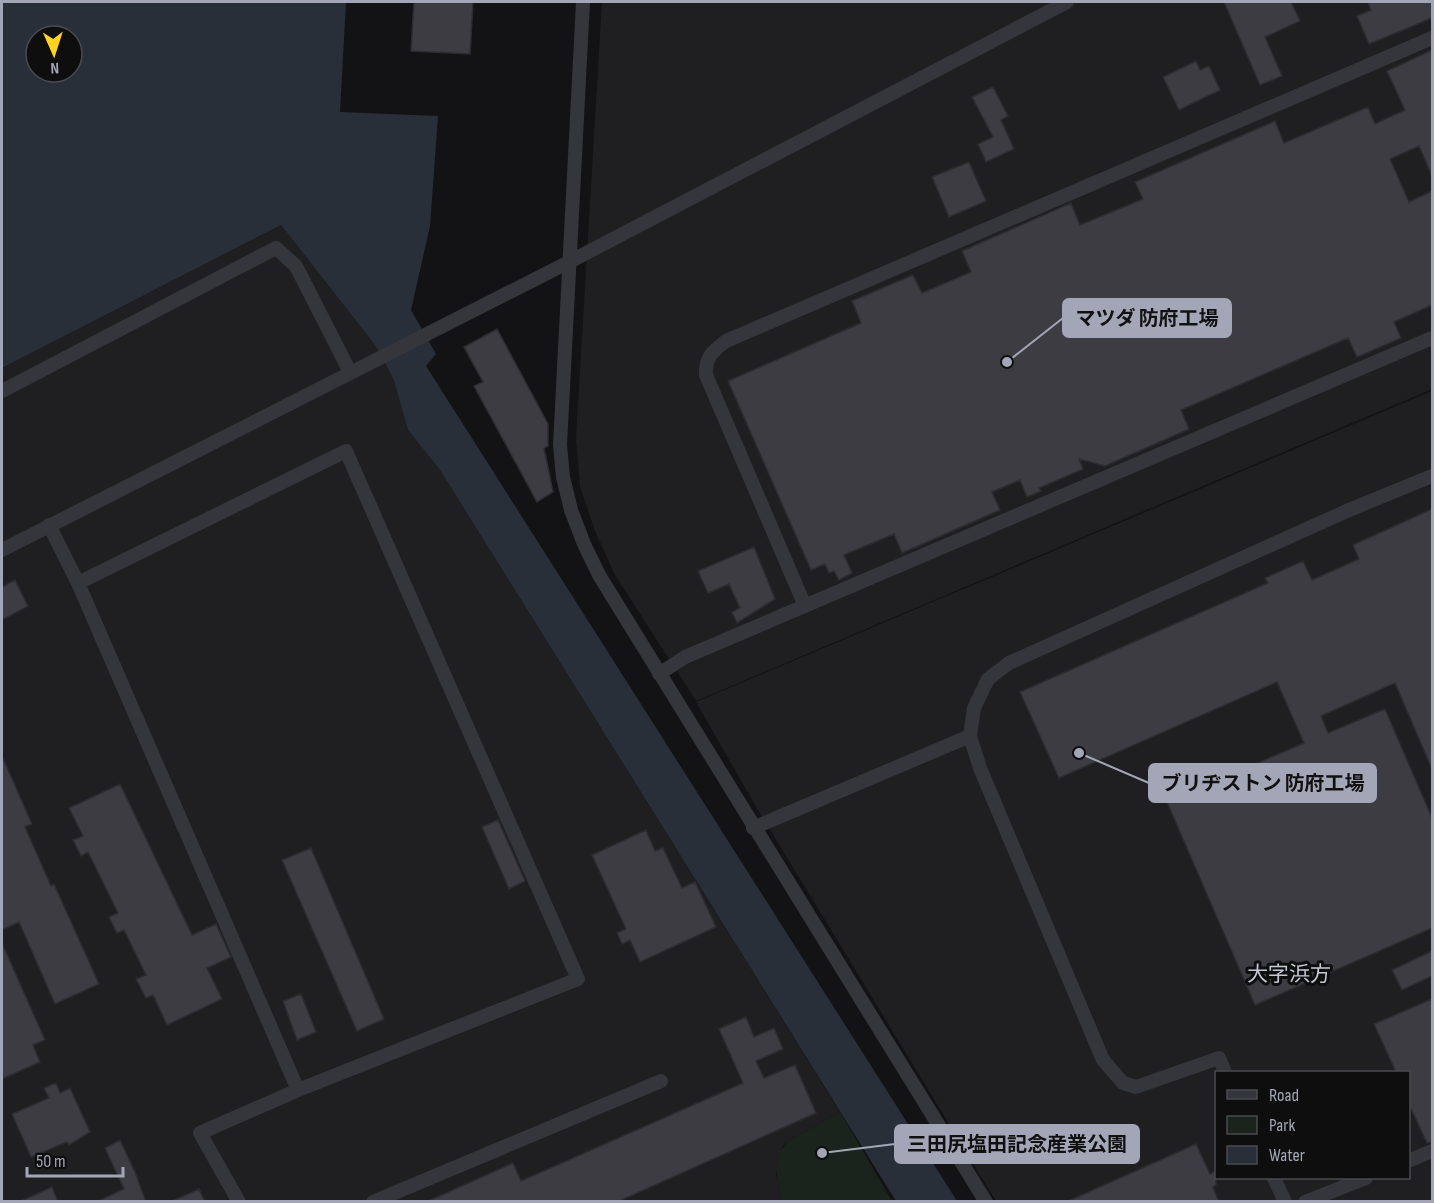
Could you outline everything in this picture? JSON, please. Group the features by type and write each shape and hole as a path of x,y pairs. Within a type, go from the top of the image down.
{"street":[{"path":"583,2 561,401 563,477 584,544 599,575 753,828 986,1202"},
{"path":"2,550 569,262 1066,2"},
{"path":"805,606 706,375 707,358 716,349 726,341 1432,38"},
{"path":"2,391 276,248 296,266 350,372"},
{"path":"659,674 685,657 1432,338"},
{"path":"78,583 346,451 578,979 298,1090 200,1133 239,1202"},
{"path":"1226,1071 1219,1058 1136,1087 1123,1083 1103,1060 980,768 970,736 974,708 988,679 1009,663 1349,510 1432,476"},
{"path":"49,525 78,583 298,1090"},
{"path":"753,828 970,736"},
{"path":"373,1202 661,1081"},
{"path":"1410,1160 1432,1151"},
{"path":"1274,1179 1285,1202"},
{"path":"1305,1202 1363,1179"}],"shaded area":[{"path":"602,2 1432,2 1432,389 696,701 615,575 595,531 580,487 576,438"},
{"path":"281,225 375,345 393,378 408,430 440,470 840,1112 789,1140 782,1147 776,1174 782,1201 2,1202 2,368"},
{"path":"1432,391 1432,1201 996,1201 755,805 696,702"}],"green space":[{"path":"840,1112 892,1201 782,1201 777,1169 783,1147 789,1140"}],"water":[{"path":"2,2 346,2 340,112 438,116 430,226 411,310 436,354 426,366 957,1201 896,1201 440,470 408,430 393,378 375,345 281,225 2,368"}],"building":[{"path":"414,2 473,2 470,54 411,51"},
{"path":"1224,2 1291,2 1300,21 1265,37 1282,76 1260,85"},
{"path":"1368,2 1432,2 1432,18 1369,44 1357,16 1371,10"},
{"path":"1432,50 1432,176 1419,146 1390,159 1409,202 1432,191 1432,305 1394,322 1401,338 1357,357 1348,338 1181,410 1189,429 1105,466 1079,459 1083,469 1039,488 1041,491 1027,497 1020,480 992,492 1000,510 902,553 894,534 844,555 852,573 839,580 834,571 829,573 825,564 811,570 728,381 861,323 852,301 913,275 922,293 971,272 962,251 1071,203 1080,225 1143,199 1135,182 1275,121 1284,143 1368,107 1375,124 1405,110 1387,71"},
{"path":"1196,61 1200,70 1209,66 1220,90 1179,110 1163,77"},
{"path":"993,87 1008,116 1001,120 1014,149 986,162 978,144 993,137 972,97"},
{"path":"969,162 986,201 949,217 932,177"},
{"path":"497,329 548,424 548,446 544,448 553,492 537,502 474,386 483,382 464,347"},
{"path":"1432,509 1432,769 1395,683 1321,716 1328,733 1385,709 1432,818 1432,928 1255,1005 1167,802 1304,743 1277,682 1059,778 1020,692 1268,583 1265,578 1303,561 1312,580 1359,559 1353,545"},
{"path":"754,547 775,599 737,623 732,612 740,608 729,584 708,593 698,571"},
{"path":"15,580 28,606 2,620 2,587"},
{"path":"2,756 32,824 25,827 51,886 54,884 99,984 55,1004 19,922 2,930"},
{"path":"120,784 192,935 216,924 231,957 207,968 222,999 167,1025 153,995 146,998 136,979 146,975 124,930 117,933 109,917 118,913 88,852 81,856 73,840 83,836 69,808"},
{"path":"498,820 525,881 509,889 482,827"},
{"path":"646,830 655,851 663,848 682,888 695,882 716,927 640,962 630,940 622,944 617,933 626,929 592,855"},
{"path":"311,848 384,1019 357,1031 282,860"},
{"path":"2,943 45,1040 33,1045 40,1062 2,1079"},
{"path":"1432,951 1432,976 1402,990 1392,970"},
{"path":"301,994 316,1032 297,1040 283,1001"},
{"path":"1432,999 1432,1142 1427,1143 1410,1106 1410,1071 1396,1071 1374,1024"},
{"path":"746,1017 754,1037 774,1028 783,1049 756,1061 764,1078 795,1065 816,1113 617,1202 426,1202 513,1163 521,1181 743,1083 719,1029"},
{"path":"56,1083 60,1093 70,1088 90,1132 69,1145 67,1142 31,1157 12,1114 49,1098 44,1088"},
{"path":"120,1140 146,1202 96,1202 124,1189 105,1148"},
{"path":"1196,1144 1210,1174 1215,1172 1216,1185 1213,1187 1219,1202 1066,1202"},
{"path":"52,1187 58,1202 19,1202"},
{"path":"199,1189 205,1202 170,1202"}],"place":[{"name":"マツダ 防府工場","path":"1007,362"},
{"name":"ブリヂストン 防府工場","path":"1079,753"},
{"name":"三田尻塩田記念産業公園","path":"822,1153"}],"district":[{"name":"大字浜方","path":"1289,974"}]}
